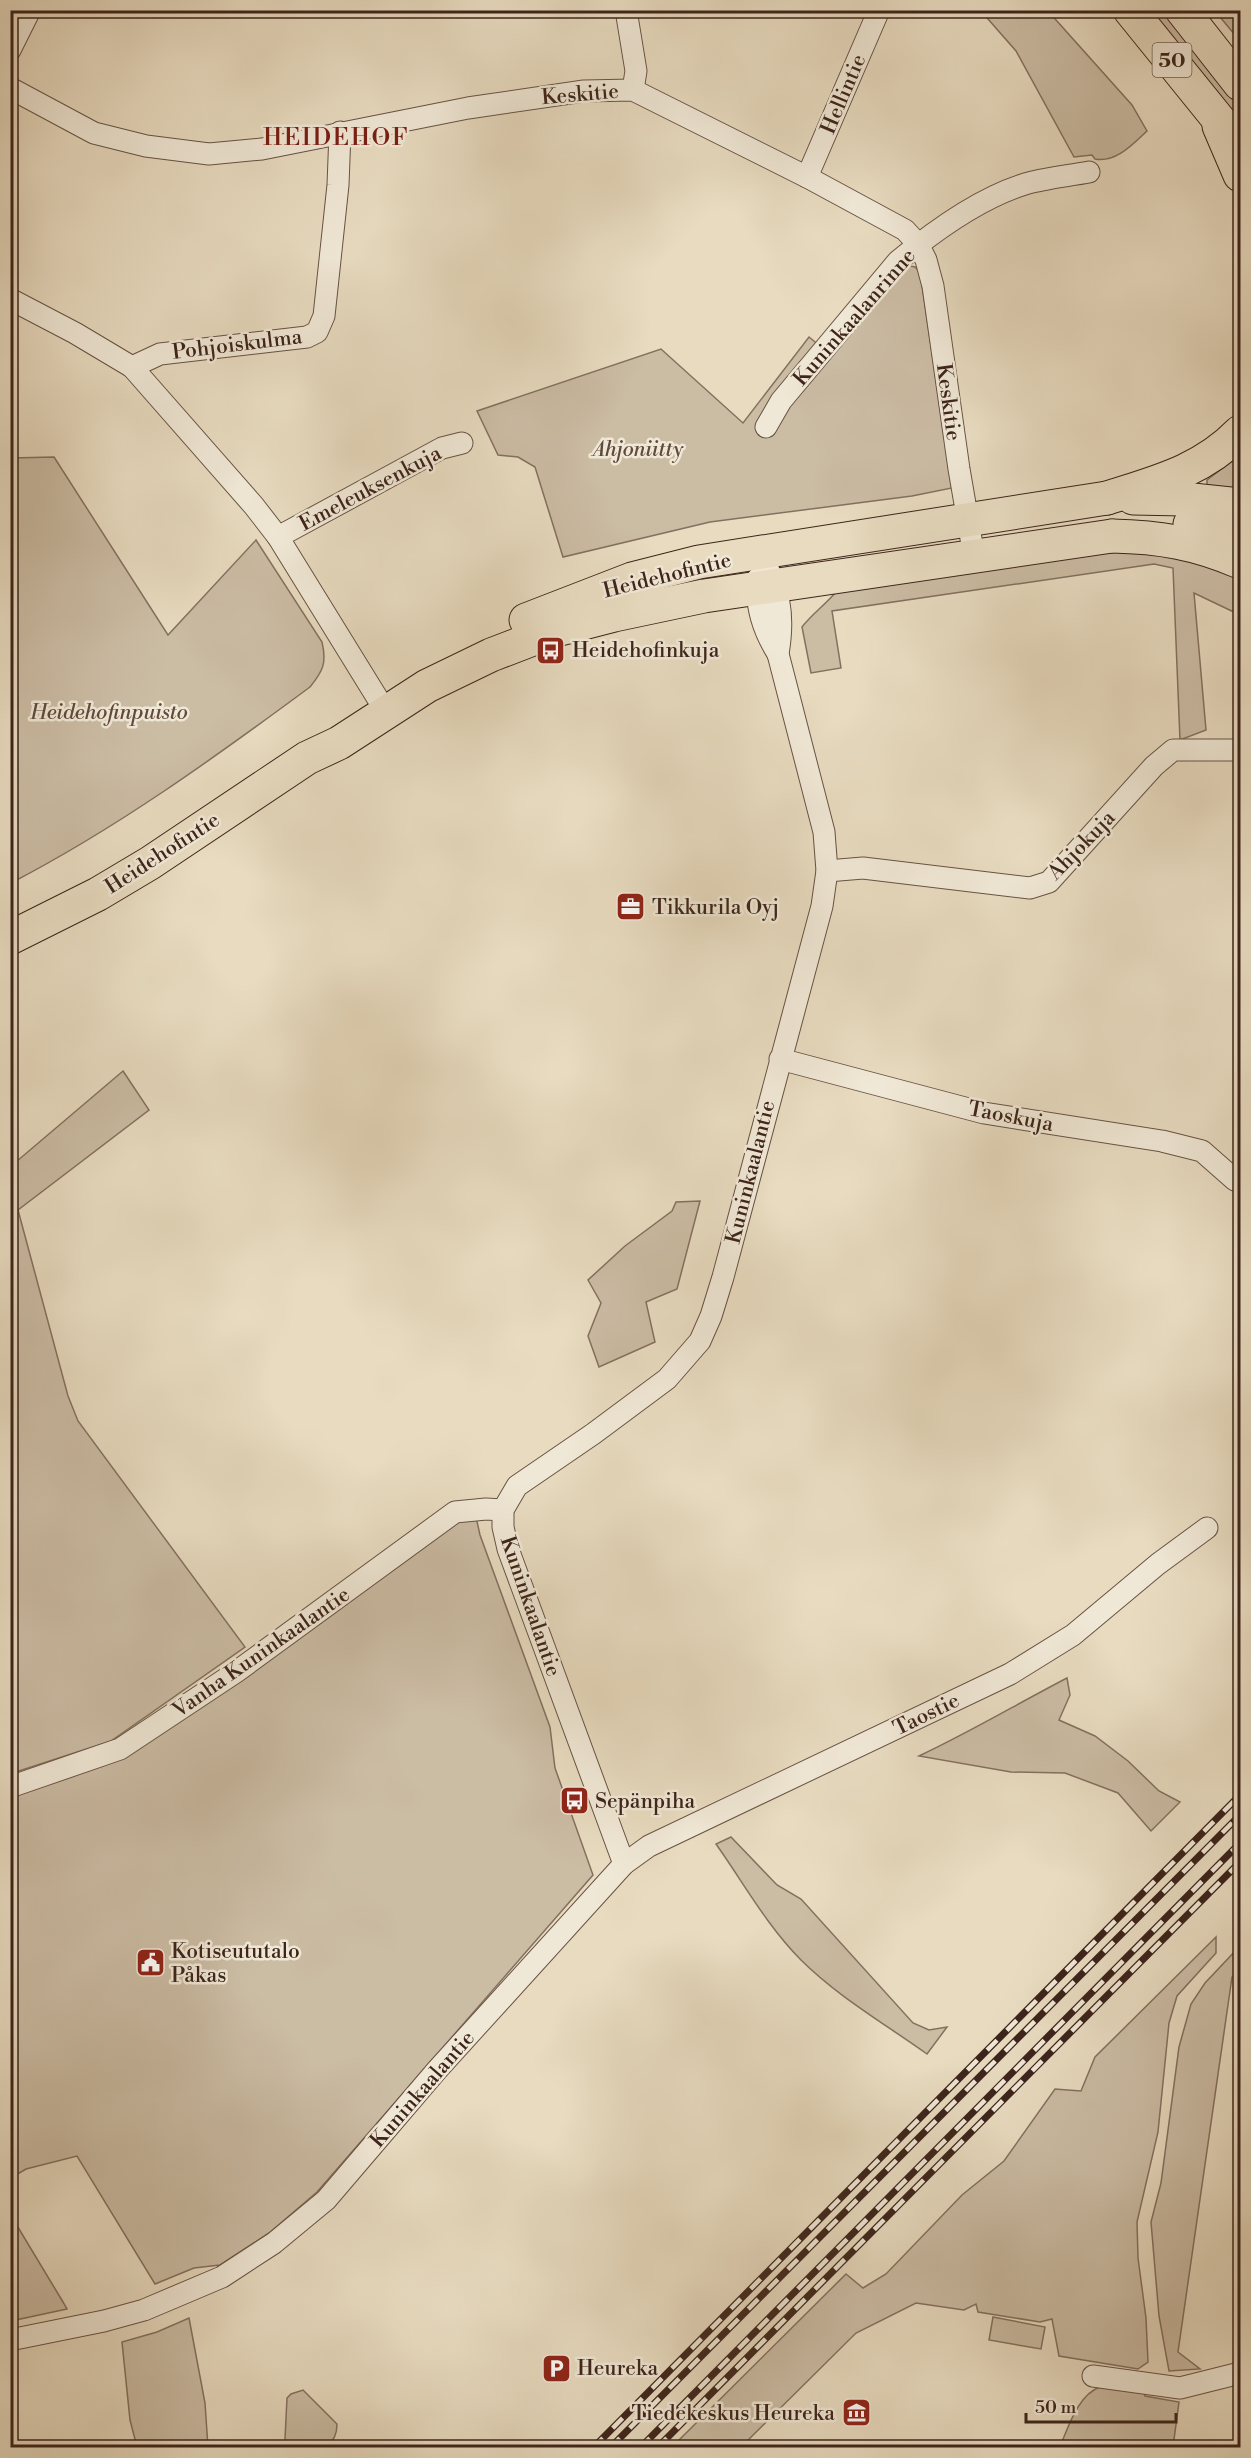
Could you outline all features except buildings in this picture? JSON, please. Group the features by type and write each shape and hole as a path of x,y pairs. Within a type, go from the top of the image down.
{"main road":[{"name":"50","path":"1130,10 1240,146"},
{"name":"50","path":"1182,10 1240,84"},
{"path":"1211,45 1240,67"},
{"path":"1213,110 1240,175"},
{"path":"1107,498 1199,466 1225,448 1240,432"},
{"path":"1107,498 1183,499 1240,505"},
{"name":"Heidehofintie","path":"10,938 98,894 150,864 307,758 339,743 417,670 465,644 632,579 699,562 1107,498"},
{"path":"1112,536 1138,525 1176,523 1220,525 1240,529"},
{"path":"1112,536 1172,540 1204,547 1240,562"},
{"name":"Heidehofintie","path":"381,704 427,686 491,655 556,630 614,615 704,596 1112,536"}],"street":[{"path":"10,50 30,10"},
{"path":"626,10 636,71 633,90"},
{"name":"Hellintie","path":"807,177 879,10"},
{"name":"Keskitie","path":"10,88 94,133 118,141 208,154 243,152 468,108 584,91 633,90 807,177 906,230 918,244 926,260 933,286 974,556"},
{"name":"Pohjoiskulma","path":"132,367 160,354 307,337 321,327 338,185 340,132"},
{"name":"Kuninkaalanrinne","path":"766,427 781,401 898,261 918,244 962,214 1025,184 1089,172"},
{"path":"10,299 75,333 132,367 254,506 278,537 381,704"},
{"name":"Emeleuksenkuja","path":"278,537 442,448 462,443"},
{"name":"Kuninkaalantie","path":"10,2340 104,2321 144,2310 222,2277 274,2243 326,2200 437,2070 624,1864 508,1549 503,1527 503,1510 517,1486 667,1380 700,1341 711,1316 723,1277 822,906 827,871 822,823 778,654 766,636 767,587 761,553"},
{"name":"Ahjokuja","path":"827,871 863,868 1030,888 1049,882 1154,766 1173,750 1240,750"},
{"name":"Taoskuja","path":"780,1059 984,1113 1162,1141 1202,1150 1235,1180"},
{"name":"Vanha Kuninkaalantie","path":"10,1787 120,1749 236,1672 455,1512 503,1510"},
{"name":"Taostie","path":"624,1864 649,1846 1010,1674 1073,1635 1158,1564 1207,1528"},
{"path":"1093,2376 1180,2388 1240,2373"}],"green space":[{"path":"981,11 1048,11 1132,105 1147,131 1124,151 1110,158 1095,159 1092,155 1074,157 1016,51"},
{"path":"1148,11 1163,11 1240,106 1240,125"},
{"path":"1215,11 1239,11 1240,41"},
{"name":"Ahjoniitty","path":"910,266 920,272 952,488 912,496 710,522 563,557 535,467 518,457 498,455 477,411 661,349 743,423 809,337 831,355 904,269"},
{"path":"1240,455 1240,495 1207,488 1207,480"},
{"name":"Heidehofinpuisto","path":"54,457 168,635 256,540 322,642 324,661 321,671 310,687 238,740 127,816 11,883 11,458"},
{"path":"1163,549 1240,575 1240,615 1194,593 1206,730 1180,740 1173,568 1154,564 832,611 841,668 811,673 802,627 836,592 1101,552"},
{"path":"123,1071 149,1110 18,1210 68,1396 78,1421 245,1647 111,1741 13,1773 10,1776 10,1167"},
{"path":"700,1201 677,1289 646,1302 655,1342 599,1367 588,1336 601,1303 588,1280 625,1246 672,1211 676,1202"},
{"path":"457,1517 476,1517 480,1535 550,1727 555,1768 593,1875 317,2192 269,2233 220,2265 194,2268 155,2284 77,2156 26,2169 11,2178 11,1794 88,1766"},
{"path":"1067,1678 1070,1695 1059,1720 1095,1736 1128,1761 1159,1791 1180,1802 1151,1831 1118,1793 1065,1773 1011,1772 919,1756"},
{"path":"731,1837 777,1885 801,1899 913,2023 929,2030 947,2027 927,2054 830,1986 789,1947 766,1918 716,1844"},
{"path":"1216,1937 1216,1953 1177,1996 1169,2023 1158,2132 1137,2222 1138,2258 1146,2318 1148,2362 1138,2369 1059,2356 1052,2319 1040,2322 978,2312 976,2304 964,2310 916,2303 856,2333 741,2447 672,2447 846,2274 863,2288 886,2274 962,2195 1004,2161 1055,2089 1081,2091 1095,2057"},
{"path":"1240,1946 1240,1969 1232,1977 1178,2352 1200,2369 1169,2371 1159,2316 1151,2222 1161,2183 1179,2047 1191,2004 1205,1983"},
{"path":"10,2214 63,2302 67,2309 11,2321"},
{"path":"993,2317 1045,2327 1041,2349 989,2340"},
{"path":"189,2318 205,2403 208,2447 137,2447 130,2420 122,2342 157,2332"},
{"path":"1100,2387 1144,2393 1145,2396 1179,2402 1173,2447 1067,2448 1061,2444 1071,2419 1081,2403 1086,2396"},
{"path":"303,2390 337,2424 335,2437 327,2447 292,2447 285,2439 287,2398"}],"railway":[{"path":"593,2448 1240,1795"},
{"path":"610,2448 1240,1815"},
{"path":"640,2448 1240,1843"},
{"path":"657,2448 1240,1862"}],"place":[{"name":"Heidehofinkuja","path":"551,650"},
{"name":"Tikkurila Oyj","path":"631,907"},
{"name":"Sepänpiha","path":"574,1801"},
{"name":"Kotiseututalo Påkas","path":"150,1963"},
{"name":"Heureka","path":"556,2368"},
{"name":"Tiedekeskus Heureka","path":"856,2413"}],"district":[{"name":"HEIDEHOF","path":"336,137"}]}
